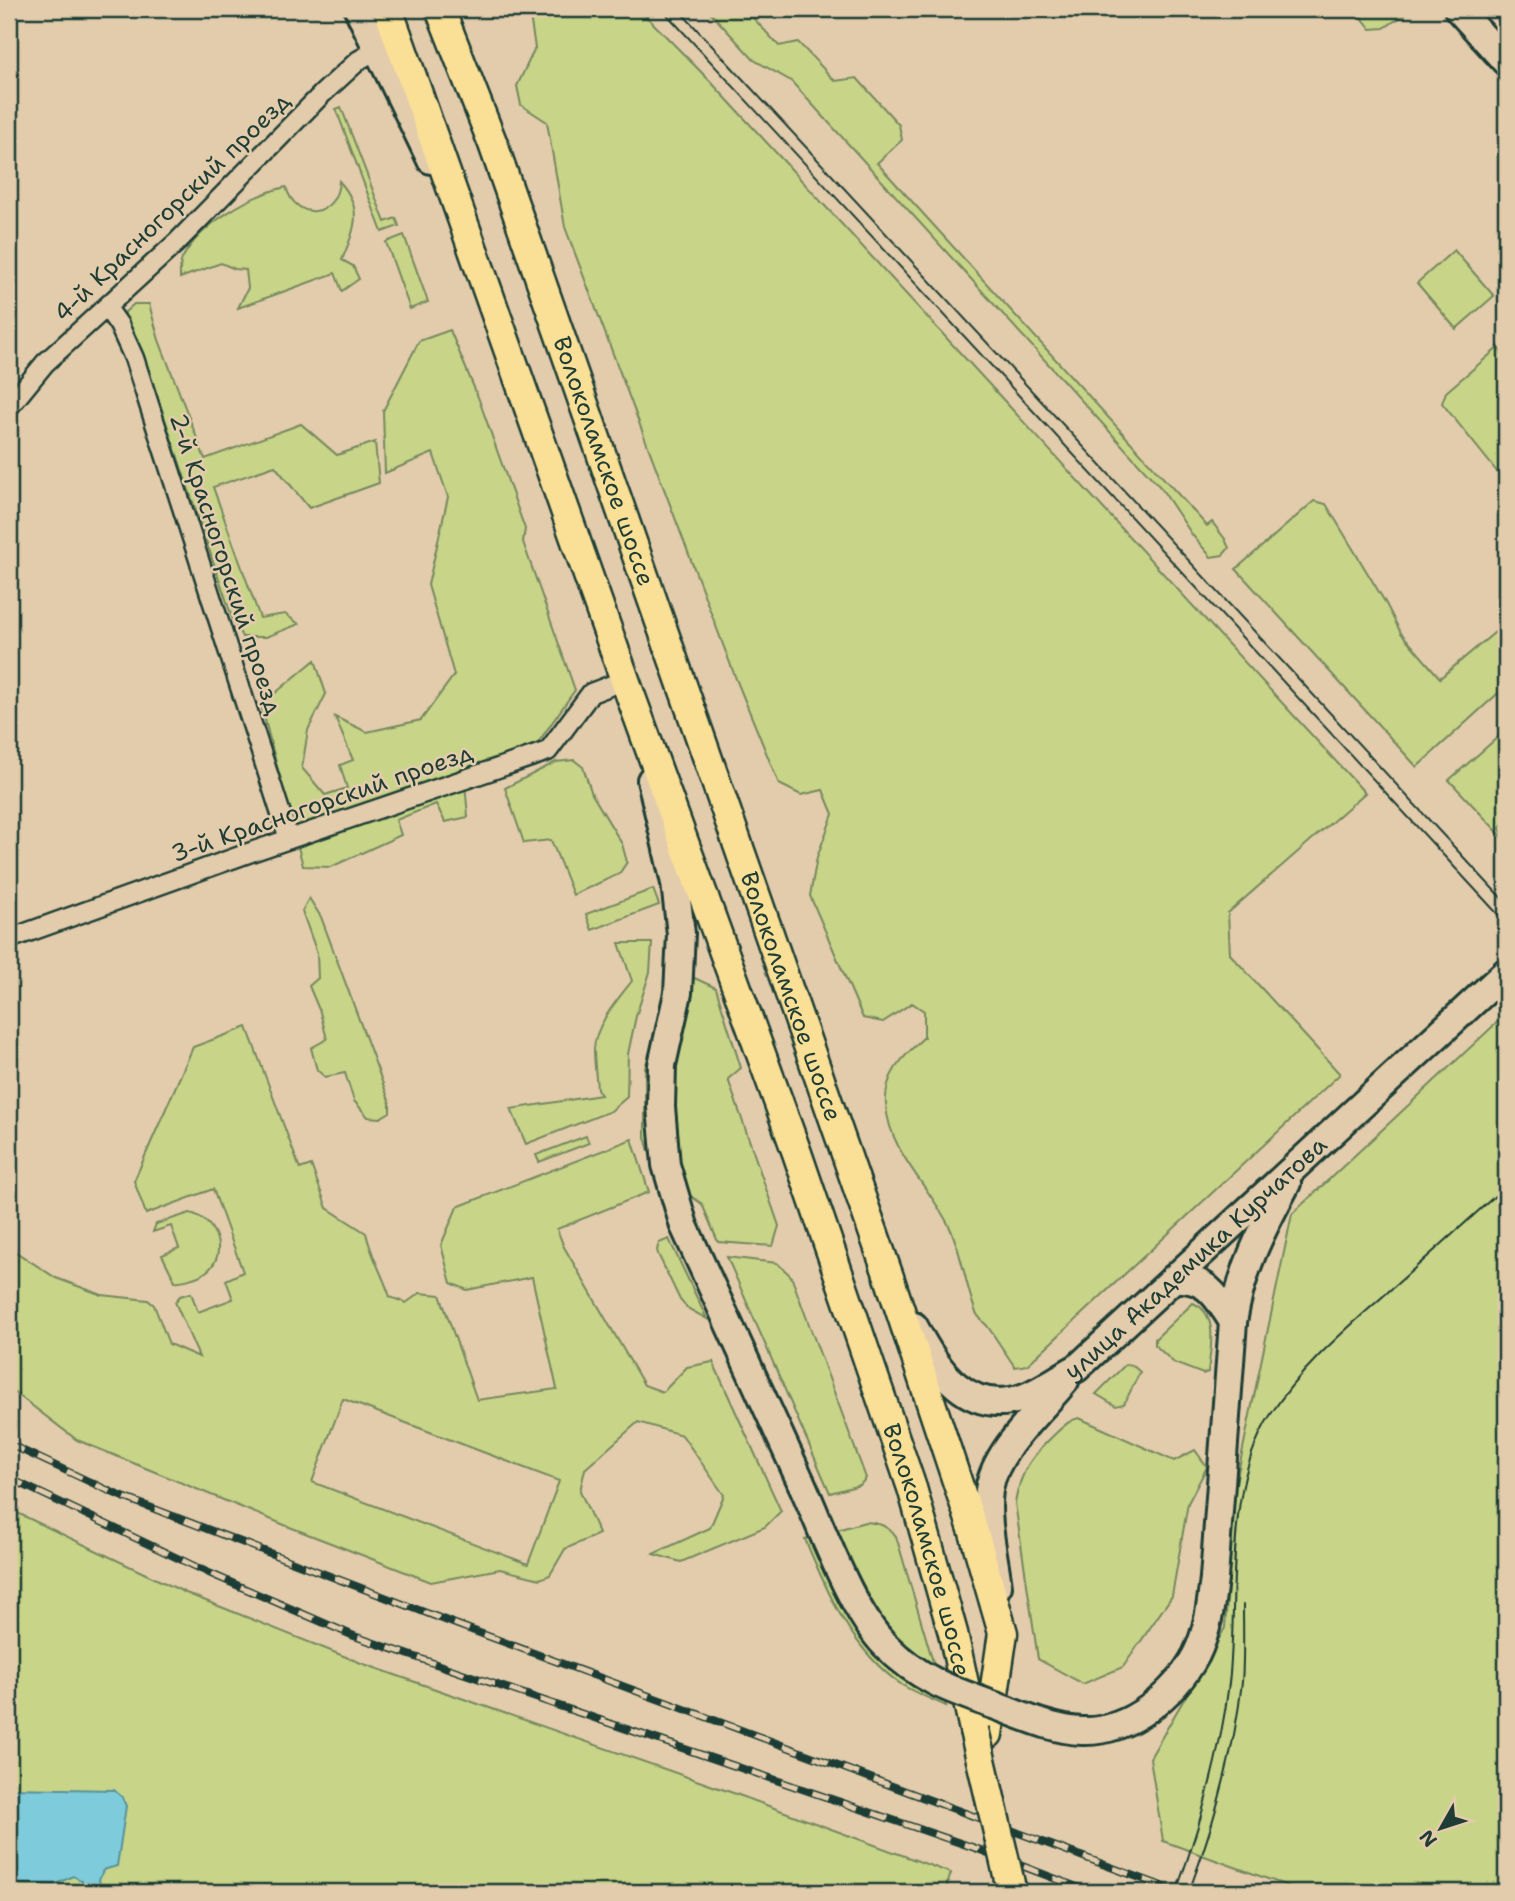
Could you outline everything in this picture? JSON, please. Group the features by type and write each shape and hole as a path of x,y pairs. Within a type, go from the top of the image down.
{"main road":[{"name":"Волоколамское шоссе","path":"358,9 465,227"},
{"name":"Волоколамское шоссе","path":"388,9 628,687 797,1153 912,1488 1025,1892"},
{"name":"Волоколамское шоссе","path":"440,9 482,115 889,1277 972,1530 1003,1633 981,1732 1012,1892"},
{"name":"Волоколамское шоссе","path":"453,9 482,115"},
{"path":"1458,9 1506,62"},
{"path":"628,687 675,883 681,934 678,993 662,1065 661,1107 666,1165 684,1226 845,1580 868,1624 884,1644 924,1678 953,1691 1059,1728 1084,1732 1110,1727 1138,1716 1178,1681 1196,1654 1206,1628 1214,1578 1233,1322 1238,1293 1251,1253 1296,1166"},
{"name":"улица Академика Курчатова","path":"889,1277 926,1349 939,1369 963,1392 988,1401 1014,1400 1026,1396 1077,1367 1506,972"},
{"path":"1173,1279 1194,1280 1205,1287 1219,1301 1233,1322"},
{"path":"1003,1633 988,1503 992,1476 1012,1442 1077,1367"}],"street":[{"name":"4-й Красногорский проезд","path":"9,407 45,363 176,243 322,94 359,60 377,50"},
{"name":"2-й Красногорский проезд","path":"107,308 119,325 134,358 289,839"},
{"name":"3-й Красногорский проезд","path":"9,939 289,839 548,751 591,693 628,687"}],"green space":[{"path":"529,9 639,9 711,82 1365,793 1228,913 1230,954 1340,1074 1027,1365 1015,1367 977,1315 950,1228 894,1138 886,1104 888,1084 902,1059 924,1037 924,1011 912,1003 883,1022 863,1018 810,896 817,857 833,814 823,790 801,795 779,784 736,679 565,227 547,122 521,105 517,86 535,48"},
{"path":"707,9 745,9 779,46 798,42 835,81 857,78 899,125 902,140 877,163 1207,526 1212,522 1229,548 1223,555 1211,557 1193,536 1161,488 791,81 754,60"},
{"path":"1355,9 1413,9 1384,28 1371,29"},
{"path":"341,107 385,222 396,218 399,226 382,232 336,109"},
{"path":"339,181 347,191 355,210 353,229 342,260 353,266 359,279 342,291 335,273 238,308 248,288 246,270 221,263 180,278 181,262 191,245 214,222 242,204 286,187 298,206 316,211 331,202 337,193"},
{"path":"404,235 428,302 410,309 386,242"},
{"path":"1454,250 1494,296 1456,329 1417,283"},
{"path":"134,304 149,304 159,340 205,459 301,424 337,455 375,442 379,483 309,508 275,466 213,487 260,618 285,614 299,624 266,637 242,637 232,617 141,349 125,319 125,312"},
{"path":"450,330 478,397 525,529 523,542 575,690 535,747 464,772 468,817 445,822 436,804 396,820 401,835 331,867 303,866 261,705 315,660 326,694 308,730 302,768 325,795 347,788 340,765 353,760 335,717 367,732 421,720 454,675 428,585 448,497 433,453 385,473 383,411 419,341"},
{"path":"1499,347 1506,364 1506,483 1442,403 1446,392"},
{"path":"1314,501 1326,504 1401,633 1440,678 1506,623 1506,686 1417,767 1236,569"},
{"path":"1506,730 1506,818 1500,828 1503,835 1506,834 1506,841 1449,780"},
{"path":"574,760 583,767 592,794 622,844 627,862 619,874 573,895 551,840 524,843 505,788 556,762"},
{"path":"653,889 659,905 592,930 586,914"},
{"path":"309,898 321,917 390,1103 390,1112 380,1118 368,1117 354,1101 345,1073 325,1077 317,1070 311,1048 327,1039 309,986 318,978 317,953 302,911"},
{"path":"619,943 652,943 650,972 636,1016 628,1054 627,1097 611,1111 526,1144 511,1109 601,1095 597,1089 595,1040 608,1013 632,981"},
{"path":"688,975 716,988 741,1068 728,1079 779,1226 773,1246 718,1242 702,1204 682,1190 661,1193 645,1137 645,1068 666,998"},
{"path":"1506,1014 1506,1892 1304,1892 1163,1841 1150,1758 1225,1628 1235,1487 1292,1214"},
{"path":"247,1027 300,1169 311,1165 327,1208 366,1233 390,1297 406,1303 420,1293 440,1295 477,1400 557,1389 532,1277 467,1290 451,1283 441,1245 457,1207 632,1139 649,1192 557,1229 564,1247 644,1385 663,1392 687,1367 713,1362 781,1511 765,1527 681,1562 653,1554 710,1528 724,1495 682,1435 638,1422 585,1469 580,1491 599,1534 565,1549 550,1575 540,1579 500,1569 431,1582 77,1440 9,1388 9,1234 16,1252 56,1278 102,1295 148,1300 154,1305 169,1344 199,1357 175,1302 180,1296 191,1293 198,1312 233,1299 226,1280 243,1272 213,1189 146,1214 134,1181 193,1047","holes":["343,1399 559,1481 528,1564 312,1482"]},
{"path":"586,1136 589,1143 539,1162 536,1155"},
{"path":"190,1213 209,1225 218,1243 218,1254 207,1271 196,1277 175,1281 162,1255 179,1248 171,1226 153,1232 156,1224"},
{"path":"669,1239 707,1319 687,1308 680,1300 658,1254 659,1243"},
{"path":"727,1257 777,1263 791,1276 866,1478 860,1485 830,1493"},
{"path":"1193,1303 1207,1315 1210,1324 1208,1372 1203,1374 1174,1363 1155,1345 1155,1339"},
{"path":"1126,1364 1132,1365 1140,1372 1124,1404 1116,1406 1096,1394"},
{"path":"1079,1418 1174,1461 1195,1450 1207,1467 1188,1503 1172,1596 1123,1667 1083,1684 1038,1659 1015,1503 1024,1472 1034,1456 1064,1426"},
{"path":"9,1509 186,1593 361,1663 736,1794 951,1873 945,1892 9,1892"},
{"path":"865,1522 882,1525 896,1536 946,1706 902,1685 869,1655 855,1638 832,1600 805,1539"}],"water":[{"path":"9,1788 114,1790 122,1797 126,1806 117,1866 103,1870 99,1880 103,1892 88,1892 82,1881 73,1876 54,1885 9,1884"}],"tram line":[{"path":"662,9 1506,923"},
{"path":"678,9 1506,903"},
{"path":"1176,1892 1209,1789 1225,1710 1232,1650 1235,1544 1245,1476 1256,1444 1282,1398 1322,1353 1506,1186"},
{"path":"1189,1892 1215,1815 1234,1736 1242,1682 1243,1605"}],"railway":[{"path":"9,1444 118,1495 458,1625 1178,1892"},
{"path":"9,1478 209,1573 354,1636 975,1848 1090,1892"}]}
